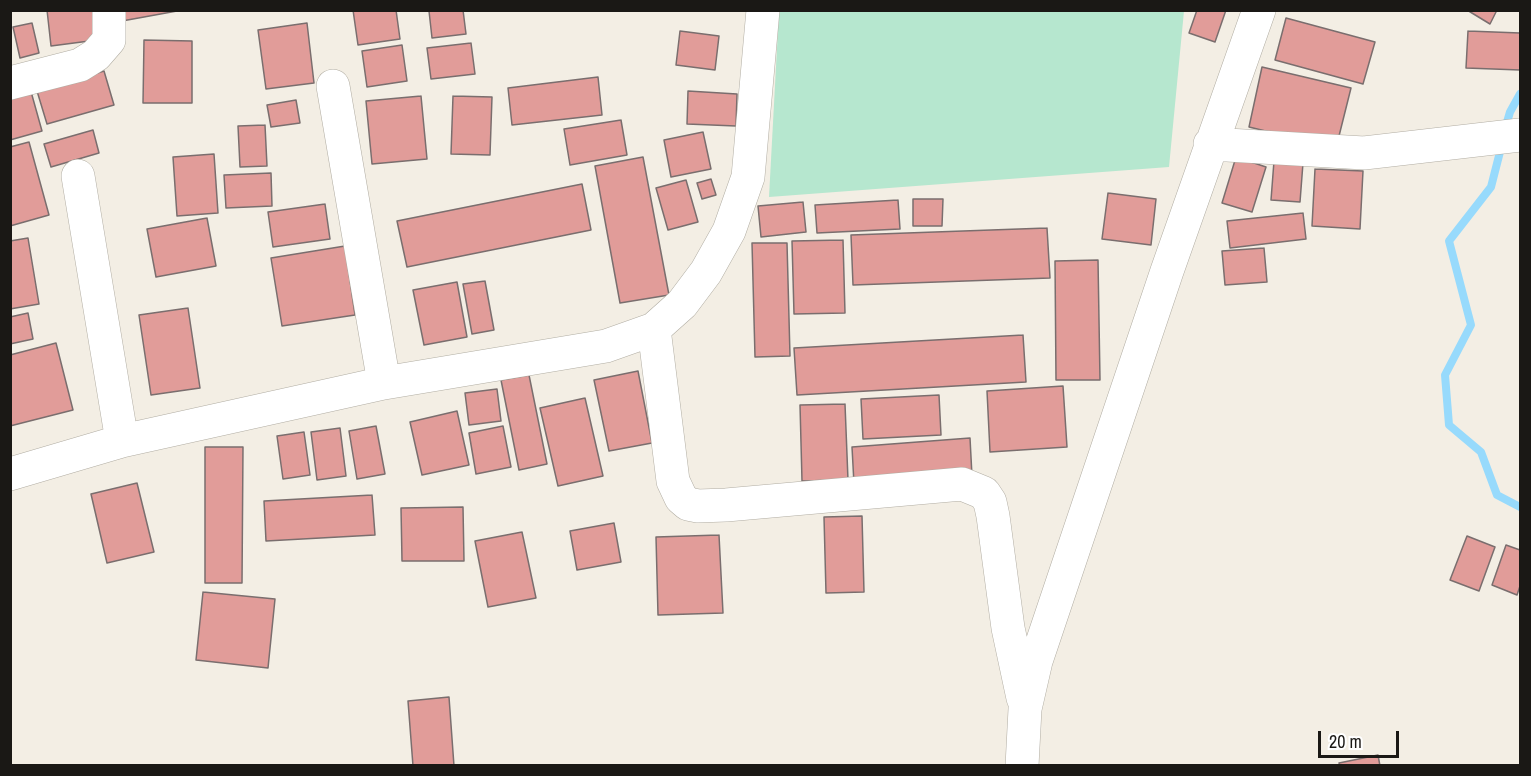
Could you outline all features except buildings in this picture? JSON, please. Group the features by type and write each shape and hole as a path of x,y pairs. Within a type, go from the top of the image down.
{"street":[{"path":"10,83 80,65 96,56 109,40 109,10"},
{"path":"10,474 122,441 384,382 606,346 654,329 682,304 706,272 729,231 748,177 763,10"},
{"path":"1022,765 1025,709 1036,662 1210,144 1259,10"},
{"path":"333,86 384,382"},
{"path":"1210,144 1364,153 1521,135"},
{"path":"78,176 122,441"},
{"path":"654,329 673,481 681,498 688,504 726,505 962,484 984,493 993,516 1008,628 1025,709"}],"green space":[{"path":"779,11 1184,11 1169,167 769,197"}],"waterway":[{"path":"1505,129 1510,112 1520,94"},
{"path":"1502,144 1491,187 1449,241 1471,325 1445,375 1449,425 1481,452 1497,495 1520,507"}]}
